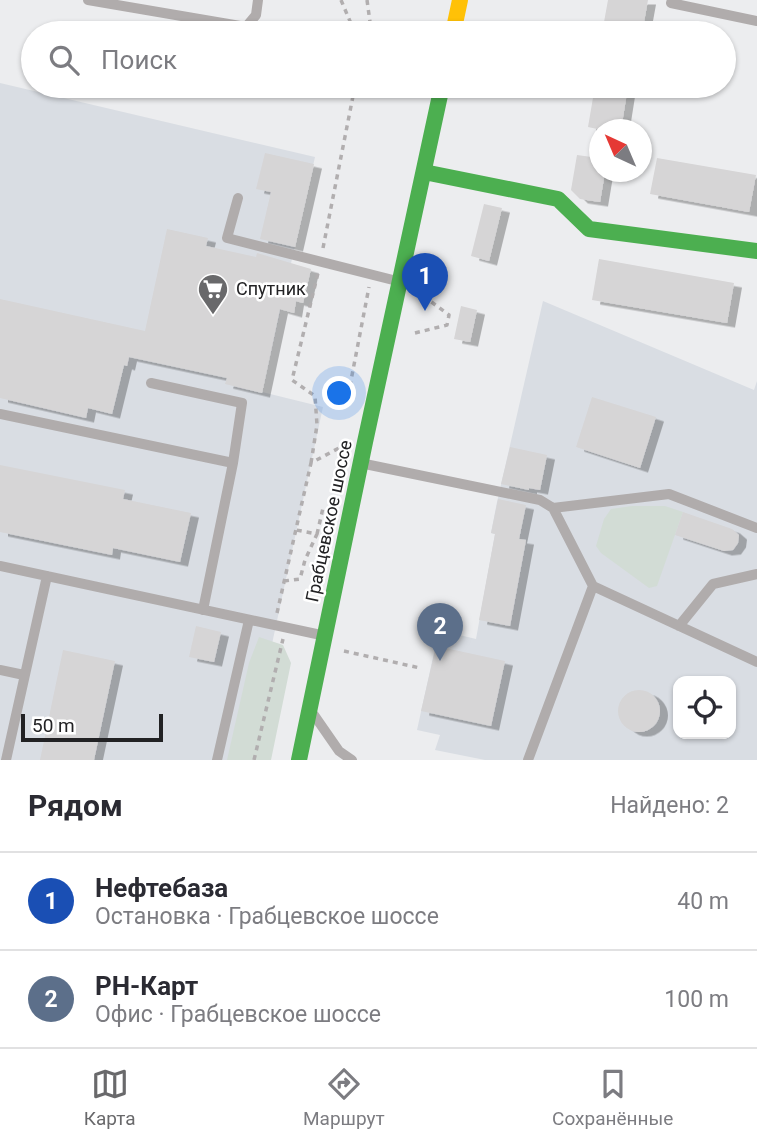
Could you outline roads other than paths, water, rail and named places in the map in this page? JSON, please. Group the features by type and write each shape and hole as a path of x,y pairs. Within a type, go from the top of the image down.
{"main road":[{"path":"456,21 460,0"},
{"name":"Грабцевское шоссе","path":"299,760 439,98"},
{"path":"424,172 558,199 589,229 757,251"}],"lane":[{"path":"88,0 211,21"},
{"path":"251,21 256,15 258,0"},
{"path":"672,0 671,3 757,21"},
{"path":"238,198 228,238 401,282"},
{"path":"151,383 242,403 233,463 203,610"},
{"path":"0,414 233,463"},
{"path":"361,463 540,500 553,508 593,586 757,662"},
{"path":"553,508 669,494 757,528"},
{"path":"0,566 325,636"},
{"path":"679,626 713,584 757,574"},
{"path":"6,760 47,576"},
{"path":"528,760 593,586"},
{"path":"217,760 249,620"},
{"path":"0,670 24,675"},
{"path":"310,709 339,751 352,760"}],"place":[{"name":"Нефтебаза","path":"425,311"},
{"name":"Спутник","path":"213,316"},
{"name":"РН-Карт","path":"440,661"}]}
